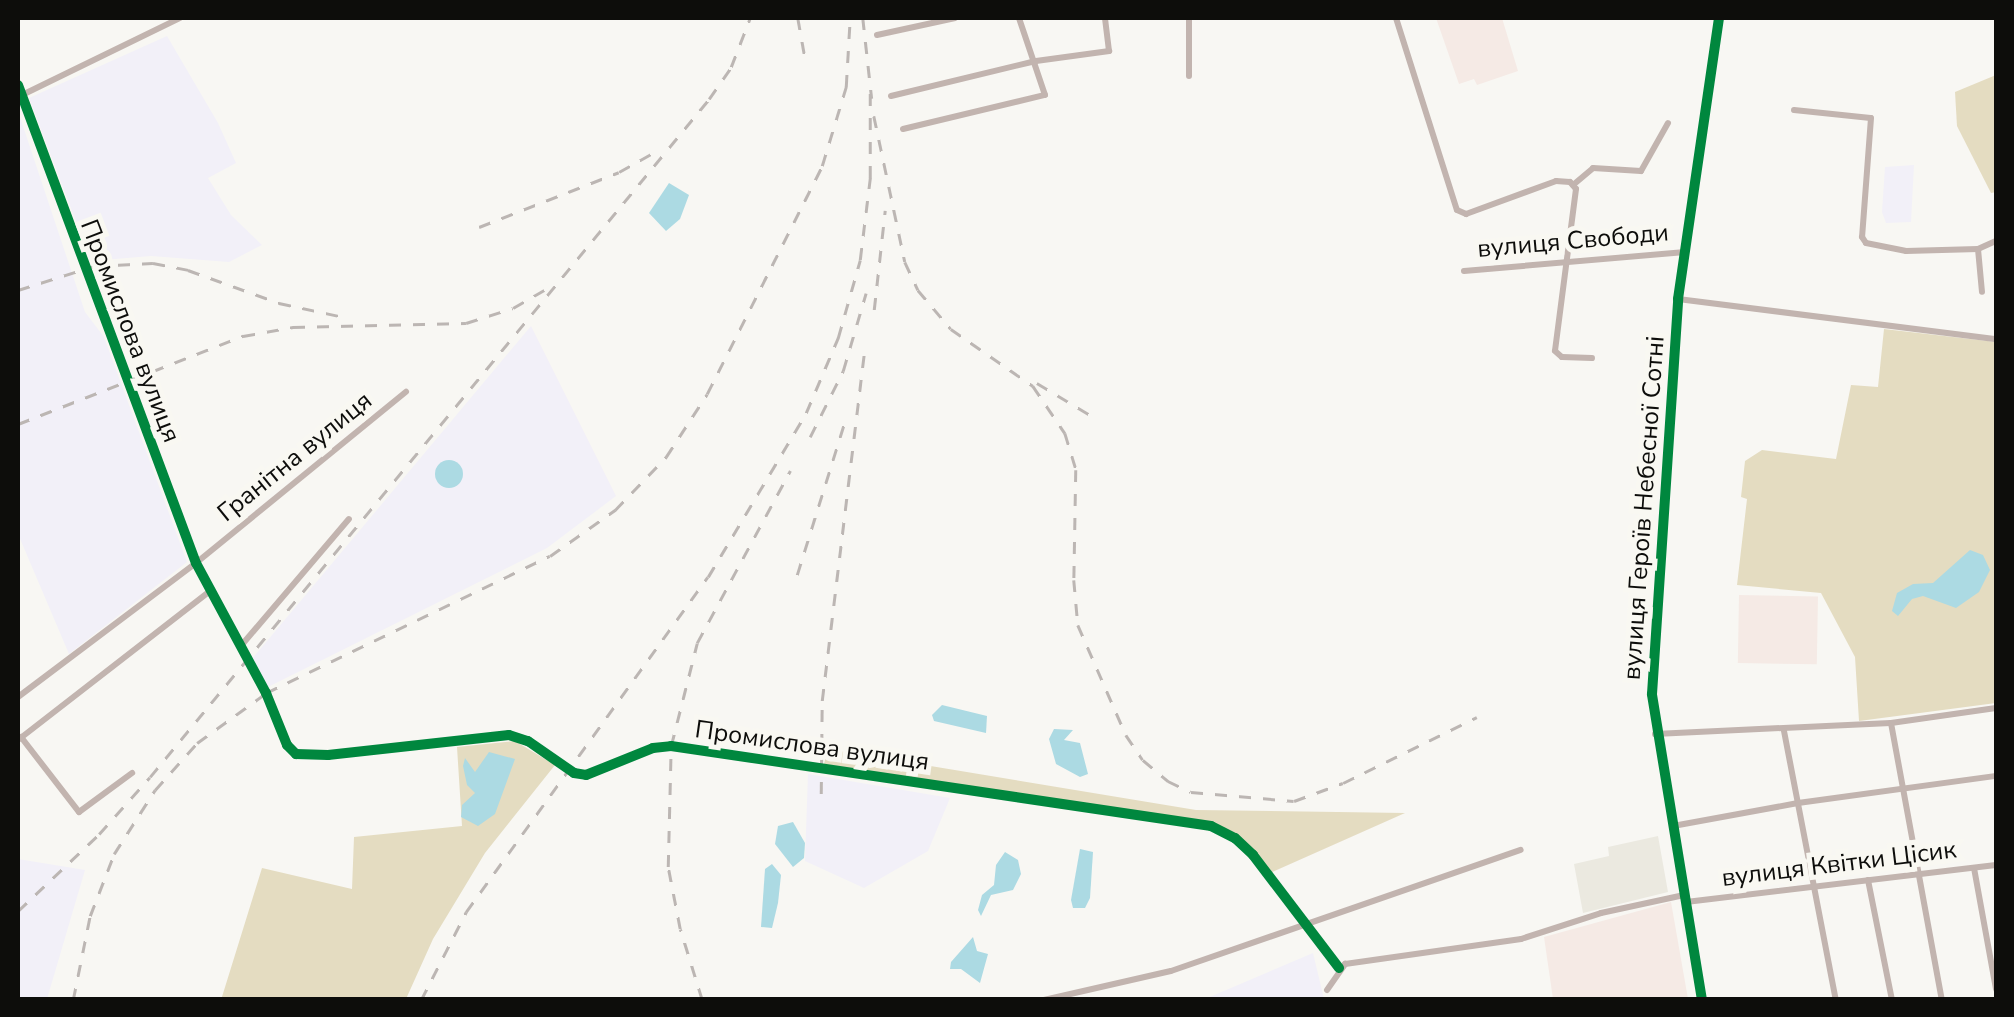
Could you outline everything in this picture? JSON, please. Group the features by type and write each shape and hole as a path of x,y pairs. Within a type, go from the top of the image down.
{"street":[{"path":"22,95 180,18"},
{"path":"877,35 955,18"},
{"path":"903,129 1045,96 1020,18"},
{"path":"892,96 1036,61 1109,51 1106,18"},
{"path":"1189,18 1189,76"},
{"path":"1396,18 1457,210 1466,214 1556,181 1573,185"},
{"name":"вулиця Героїв Небесної Сотні","path":"1702,1000 1655,734 1654,632 1678,299 1719,18"},
{"name":"Промислова вулиця","path":"18,85 196,564 278,717 287,745 296,754 509,735 528,741 574,773 586,775 652,748 671,746 1211,826 1235,838 1340,968"},
{"path":"1794,110 1872,118 1862,237 1866,244 1906,250 1978,248 1996,241"},
{"path":"1573,185 1593,168 1641,171 1668,123"},
{"path":"1573,185 1577,198 1555,350 1562,357 1592,358"},
{"path":"1978,248 1982,292"},
{"name":"вулиця Свободи","path":"1464,271 1685,252"},
{"path":"1678,299 1996,339"},
{"name":"Гранітна вулиця","path":"18,697 196,564 406,392"},
{"path":"240,647 349,519"},
{"path":"132,772 79,812 19,738 209,592"},
{"path":"1655,734 1784,731 1891,723 1996,708"},
{"path":"1891,723 1942,1000"},
{"path":"1784,731 1836,1000"},
{"path":"1672,826 1798,803 1996,776"},
{"path":"1044,1000 1171,971 1521,850"},
{"name":"вулиця Квітки Цісик","path":"1340,968 1521,939 1600,913 1685,898 1996,865"},
{"path":"1974,868 1996,989"},
{"path":"1868,880 1892,1000"},
{"path":"1327,990 1340,968"}],"shaded area":[{"path":"1436,18 1502,18 1518,71 1477,85 1474,79 1459,84"},
{"path":"167,36 218,123 236,163 208,178 231,215 262,245 229,262 151,256 91,261 29,98"},
{"path":"1996,75 1996,192 1991,193 1957,126 1955,92"},
{"path":"18,111 85,312 104,337 187,562 69,654 18,534"},
{"path":"1914,165 1911,222 1886,223 1882,212 1885,167"},
{"path":"531,326 616,496 547,548 268,687 252,659"},
{"path":"1884,329 1996,342 1996,703 1859,721 1855,657 1821,593 1737,585 1747,499 1741,497 1745,461 1762,450 1836,459 1851,385 1878,387"},
{"path":"1739,595 1818,596 1817,664 1738,663"},
{"path":"515,741 555,765 485,853 433,939 406,999 221,1000 262,868 352,889 354,837 462,826 457,747"},
{"path":"828,749 1196,810 1405,813 1268,874 1235,838 1211,826 824,764"},
{"path":"808,774 950,798 928,851 864,888 805,861"},
{"path":"1658,836 1668,892 1583,913 1574,864 1609,856 1608,847"},
{"path":"18,859 85,870 47,999 18,999"},
{"path":"1671,902 1688,999 1553,999 1544,937"},
{"path":"1313,953 1324,999 1205,999"}],"water":[{"path":"669,183 689,195 680,219 666,231 649,213"},
{"path":"449,460 459,464 463,474 459,484 449,488 439,484 435,474 439,464"},
{"path":"1970,550 1983,555 1990,570 1979,592 1956,608 1923,596 1912,599 1898,616 1892,611 1897,593 1913,584 1933,583"},
{"path":"942,705 987,716 986,733 934,721 932,715"},
{"path":"1054,729 1073,730 1064,740 1080,743 1088,774 1080,777 1056,764 1049,739"},
{"path":"489,752 515,759 495,814 478,826 461,817 462,805 475,793 467,785 463,766 465,758 475,772"},
{"path":"793,822 805,843 804,858 793,867 775,844 778,826"},
{"path":"1080,849 1093,852 1090,898 1085,908 1073,908 1071,900"},
{"path":"1005,852 1018,860 1021,874 1013,890 991,895 981,916 978,910 982,895 994,885 996,865"},
{"path":"772,864 781,875 772,928 761,927 765,869"},
{"path":"973,937 977,951 988,954 980,983 961,969 950,969 951,962"}],"railway":[{"path":"18,911 99,834 150,777 709,99 731,67 750,18"},
{"path":"798,18 806,63"},
{"path":"73,1000 90,916 114,854 155,790 197,743 266,693 550,556 615,510 666,457 707,394 822,166 846,87 850,18"},
{"path":"863,18 872,99"},
{"path":"421,1000 466,912 708,577 806,413 838,338 860,260 870,178 870,86"},
{"path":"874,116 905,262 918,290 951,329 1033,386 1065,433 1076,470 1074,580 1078,625 1126,735 1143,760 1168,781 1191,792 1294,801 1343,783 1477,717"},
{"path":"479,227 619,172 660,149"},
{"path":"874,310 885,211"},
{"path":"18,290 94,266 153,263 188,270 279,303 339,316"},
{"path":"18,424 243,336 293,327 466,323 513,308 544,290"},
{"path":"810,437 843,371 866,293"},
{"path":"821,794 822,701 864,355"},
{"path":"1037,383 1092,416"},
{"path":"797,575 845,421"},
{"path":"702,1000 680,929 668,867 671,746 697,643 790,471"}],"cycle path":[{"path":"1702,1000 1652,694 1678,299 1719,18"},
{"path":"18,85 196,563 266,693 287,745 296,754 328,755 509,735 528,741 574,773 586,775 653,748 671,746 1211,826 1235,838 1253,855 1339,968"}]}
